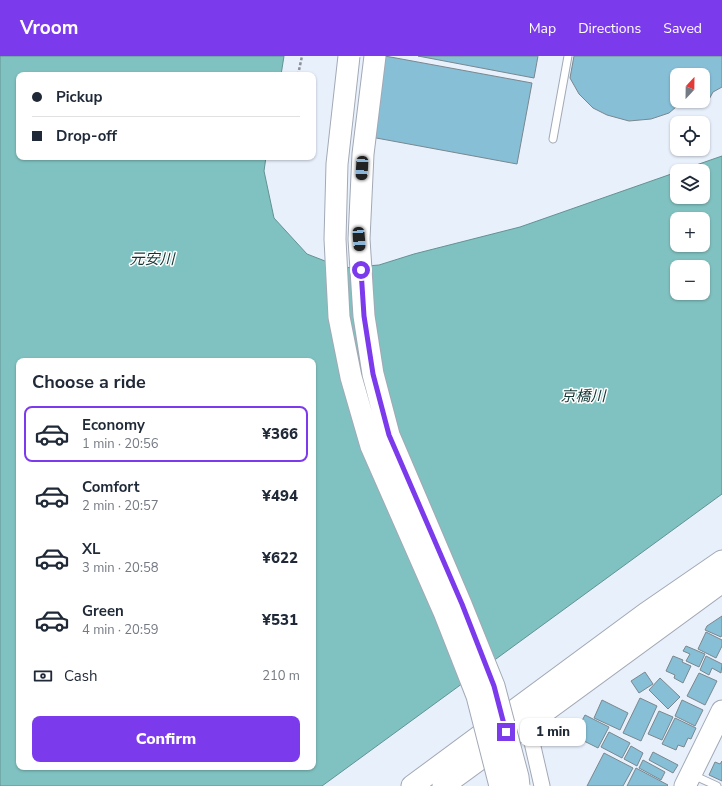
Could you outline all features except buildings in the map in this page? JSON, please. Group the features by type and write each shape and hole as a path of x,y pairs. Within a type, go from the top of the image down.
{"street":[{"path":"350,56 337,164 335,239 340,324 351,377 371,446 444,612 477,696 500,786"},
{"path":"375,56 363,154 359,239 364,316 373,374 389,435 462,604 494,686 518,777 519,786"},
{"path":"412,786 453,777 645,614 722,561"},
{"path":"645,614 706,582 722,570"},
{"path":"526,715 722,582"},
{"path":"688,780 722,712"},
{"path":"526,715 542,786"}],"lane":[{"path":"553,140 568,56"},
{"path":"688,780 717,786"}],"path":[{"path":"299,72 302,56"}],"water":[{"path":"0,56 284,56 281,72 16,72 16,160 266,160 264,171 274,218 307,254 343,268 379,265 414,254 520,227 670,174 670,204 710,204 710,164 699,164 722,156 722,494 322,786 0,786"}],"route":[{"path":"361,270 364,316 373,374 389,435 462,604 494,686 506,732"}],"water label":[{"name":"元安川","path":"152,259"},
{"name":"京橋川","path":"583,396"}]}
